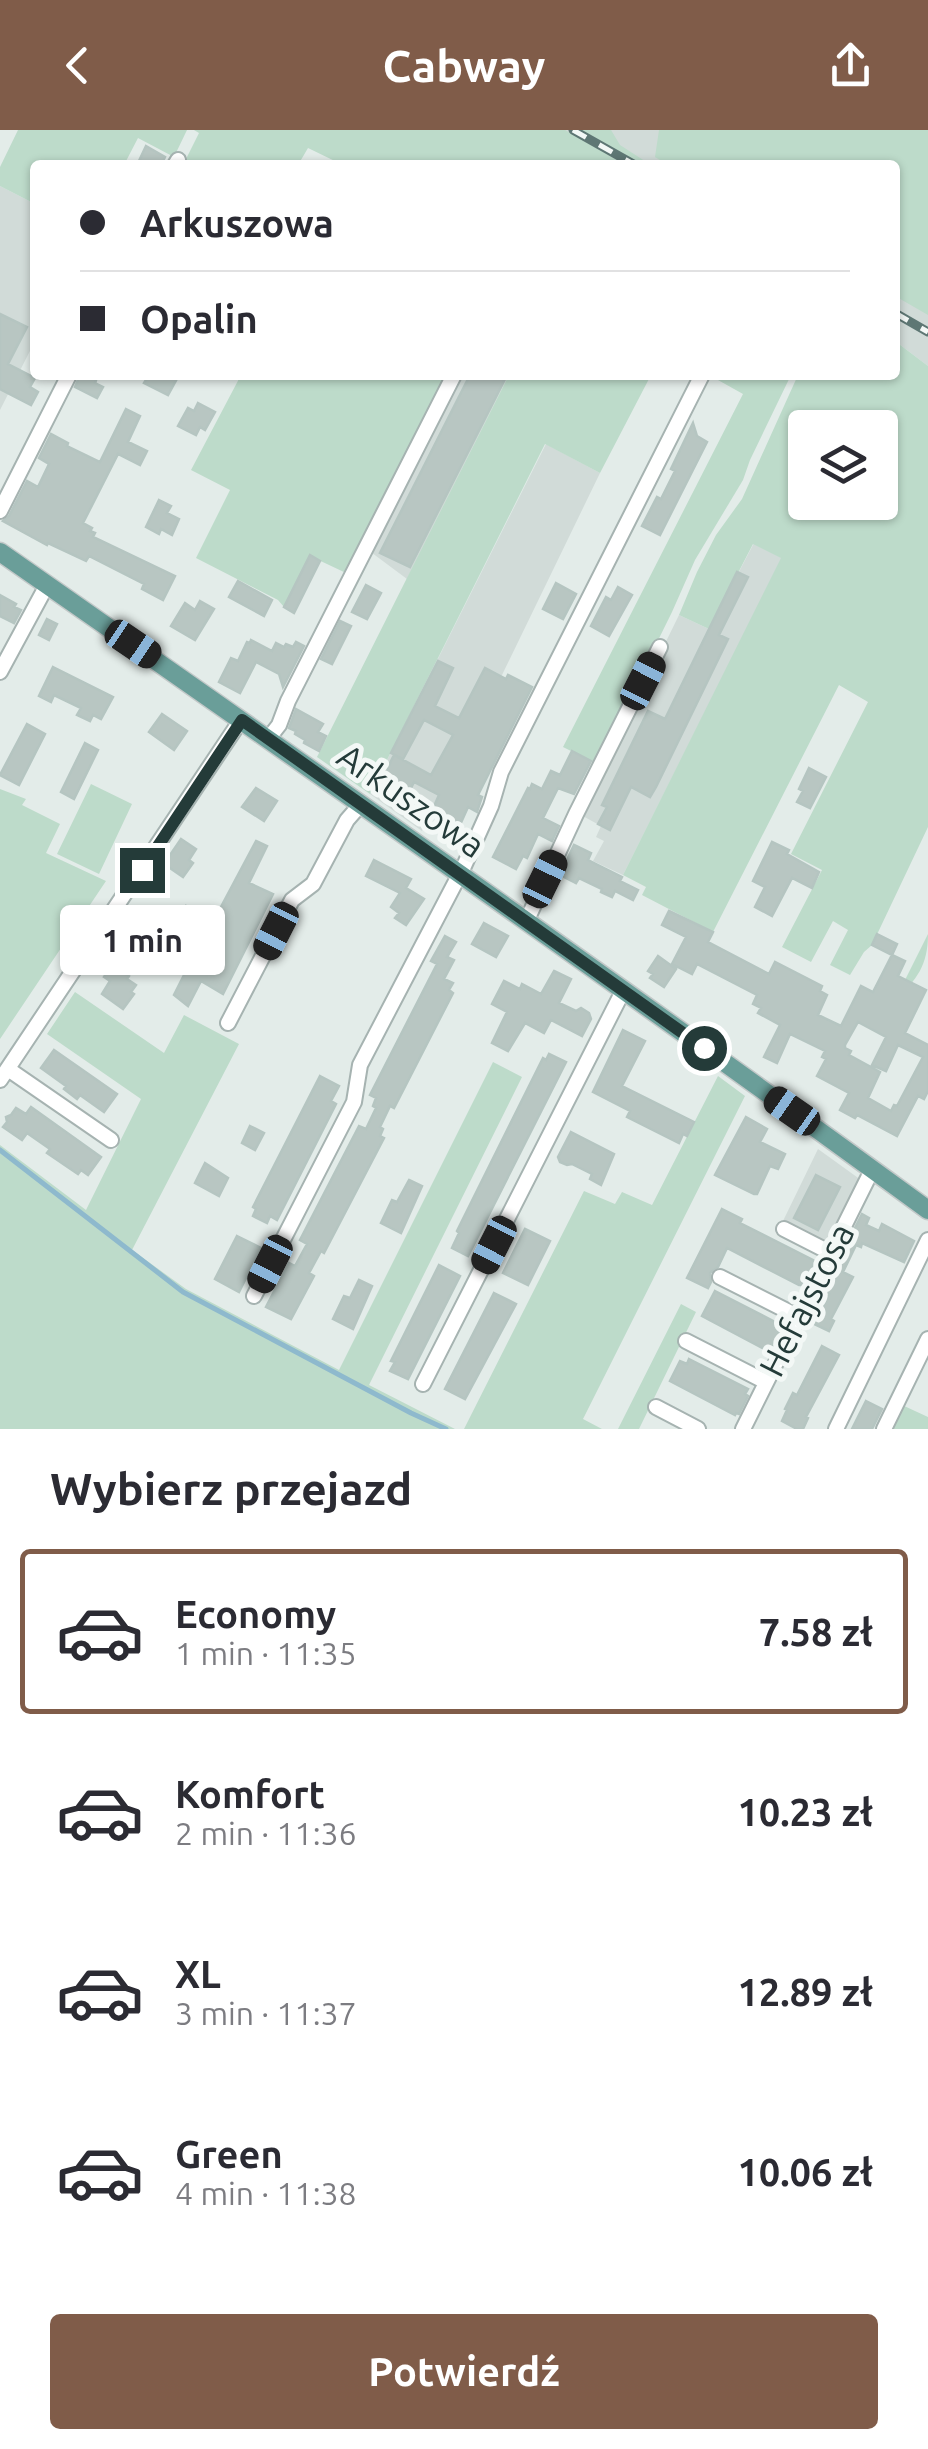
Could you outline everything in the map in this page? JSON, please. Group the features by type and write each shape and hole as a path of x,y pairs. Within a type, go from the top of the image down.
{"main road":[{"name":"Arkuszowa","path":"0,552 928,1210"}],"street":[{"path":"0,511 66,380"},
{"path":"268,739 451,380"},
{"path":"254,1296 354,1102 360,1065 458,875 491,806 501,772 699,380"},
{"path":"0,672 48,585"},
{"path":"526,922 660,648"},
{"path":"111,1140 4,1075 242,720"},
{"path":"228,1023 292,900 313,884 360,804"},
{"path":"423,1384 623,991"},
{"name":"Hefajstosa","path":"743,1429 872,1170"},
{"path":"784,1229 832,1253"},
{"path":"836,1429 928,1240"},
{"path":"720,1278 799,1317"},
{"path":"884,1429 928,1339"},
{"path":"686,1341 766,1382"},
{"path":"656,1407 698,1429"}],"shaded area":[{"path":"484,130 674,130 725,160 541,160"},
{"path":"0,186 30,201 30,351 0,410"},
{"path":"900,259 928,275 928,366 900,345"},
{"path":"442,380 506,380 407,579 360,544"},
{"path":"546,444 600,473 422,831 370,794"},
{"path":"754,543 782,558 623,875 593,861 604,841 596,837 601,826 581,815 679,615 709,629"},
{"path":"818,1149 861,1180 828,1244 783,1221"}],"green space":[{"path":"18,130 187,130 174,157 138,138 127,160 30,160 30,201 0,186 0,167"},
{"path":"194,130 565,130 617,160 333,160 308,148 301,160 186,160 199,133"},
{"path":"580,130 611,130 620,145 643,160 632,160"},
{"path":"659,130 928,130 928,315 900,299 900,160 655,157"},
{"path":"900,345 928,366 928,827 872,945 850,975 830,965 848,930 833,921 811,962 782,947 822,870 791,854 868,702 839,685 713,932 642,895 646,887 623,875 781,558 753,544 709,629 679,615 716,535 742,499 796,380 900,380"},
{"path":"238,380 442,380 346,573 310,556 284,607 278,600 196,558 230,490 191,470"},
{"path":"506,380 648,380 600,473 545,444 370,794 317,757"},
{"path":"718,380 789,380 743,480 695,560 597,764 563,747 743,394"},
{"path":"91,784 132,804 99,874 57,854"},
{"path":"0,789 26,799 22,805 60,824 46,853 106,881 0,1039"},
{"path":"928,934 920,971 895,1000"},
{"path":"75,992 164,1053 184,1015 239,1044 132,1250 186,1289 339,1370 493,1062 522,1077 369,1385 455,1429 0,1429 0,1145 86,1210 141,1099 47,1034"},
{"path":"718,1076 745,1096 583,1419 602,1429 464,1429 584,1191 615,1204 622,1192 652,1205"},
{"path":"681,1304 696,1312 639,1429 618,1429"},
{"path":"902,1405 928,1417 928,1429 890,1429"}],"building":[{"path":"146,146 165,157 164,160 139,160"},
{"path":"0,314 27,327 8,364 30,375 34,380 30,387 38,392 31,405 0,389"},
{"path":"78,380 96,380 103,387 97,398 75,387"},
{"path":"146,380 176,380 168,395 144,383"},
{"path":"467,380 504,380 410,567 380,553"},
{"path":"198,403 215,412 205,430 200,427 196,435 178,426 188,408 194,411"},
{"path":"126,409 140,416 128,442 147,451 140,465 118,454 83,523 92,528 93,537 175,576 163,600 142,589 144,584 89,556 86,561 3,521 27,481 38,487 49,464 39,458 51,434 100,462"},
{"path":"693,423 697,436 707,442 660,535 642,526 675,471 671,469"},
{"path":"159,500 171,506 167,513 179,519 172,535 146,527"},
{"path":"310,555 320,561 294,613 284,607"},
{"path":"737,572 748,577 719,635 728,639 656,787 650,797 631,787 610,830 598,824 607,807 602,805 648,711 665,719"},
{"path":"238,581 272,600 264,616 229,597"},
{"path":"556,583 576,594 563,619 543,609"},
{"path":"366,585 381,593 367,619 352,612"},
{"path":"618,587 632,595 609,636 591,626 606,597 611,600"},
{"path":"0,595 21,610 14,623 0,616"},
{"path":"200,601 214,609 195,640 171,626 185,603 195,610"},
{"path":"47,619 57,624 49,640 39,635"},
{"path":"340,621 351,626 332,664 321,659"},
{"path":"251,640 272,651 276,643 293,647 296,642 304,646 283,687 279,674 256,662 240,693 219,682 231,658 238,661"},
{"path":"438,661 453,668 435,706 459,718 485,668 532,687 478,795 482,797 477,812 468,807 460,825 431,813 439,795 414,782 409,792 402,792 381,781 394,755 431,775 453,735 424,720 403,759 391,753"},
{"path":"53,667 113,697 101,719 93,715 90,721 77,715 81,708 54,695 51,702 39,696"},
{"path":"296,709 323,724 318,732 326,736 319,751 289,728"},
{"path":"162,714 187,731 174,750 149,732"},
{"path":"27,724 45,734 19,785 0,775"},
{"path":"85,743 98,750 74,799 61,792"},
{"path":"572,751 591,761 574,794 558,788 543,818 559,826 552,841 538,834 527,858 523,856 516,869 493,857 528,788 532,784 542,789 551,771 560,775"},
{"path":"809,768 826,777 810,808 797,802"},
{"path":"256,788 277,801 264,821 242,807"},
{"path":"181,839 196,849 189,860 193,863 183,877 164,864"},
{"path":"256,841 267,846 249,883 273,894 223,994 201,981 188,1006 174,995 185,973 175,968 182,955 190,959 201,937 176,925 186,906 214,920"},
{"path":"772,842 819,872 812,888 792,878 772,916 755,907 765,887 753,881"},
{"path":"574,845 591,853 588,860 638,890 633,900 615,891 612,897 579,878 576,883 560,875"},
{"path":"374,860 411,879 406,888 424,899 406,925 395,918 399,913 391,907 400,893 366,876"},
{"path":"669,911 713,932 708,942 769,974 775,962 822,986 820,991 827,995 818,1015 841,1026 861,986 873,992 892,955 905,961 898,976 926,990 905,1033 928,1045 928,1091 924,1099 918,1096 897,1136 840,1110 849,1093 817,1076 826,1059 822,1057 825,1051 790,1034 777,1063 764,1057 780,1025 758,1013 761,1008 753,1004 757,995 697,964 692,974 672,964 686,937 662,925","holes":["858,1022 886,1037 872,1065 886,1071 898,1045 923,1057 891,1111 868,1098 880,1072 849,1055 851,1051 845,1048"]},
{"path":"484,923 508,936 496,957 472,944"},
{"path":"877,934 897,944 892,955 872,945"},
{"path":"445,936 456,942 447,957 454,960 444,979 453,983 449,990 453,993 394,1108 390,1106 380,1127 380,1136 384,1138 324,1253 321,1251 309,1273 314,1276 291,1319 266,1307 289,1263 295,1266 307,1244 300,1240 359,1126 366,1129 376,1108 376,1098 370,1095 437,964 431,961"},
{"path":"658,956 676,969 664,987 650,978 653,974 648,971"},
{"path":"112,965 136,985 123,1009 102,994 110,981 104,977"},
{"path":"554,971 571,979 559,1003 589,1013 591,1019 582,1036 551,1020 544,1033 525,1023 508,1051 492,1043 507,1012 492,1004 504,981 520,989 522,984 541,994"},
{"path":"623,1030 645,1041 622,1086 694,1122 679,1143 627,1117 630,1111 593,1092"},
{"path":"54,1050 117,1094 104,1112 80,1095 77,1099 41,1068"},
{"path":"549,1054 566,1062 468,1256 452,1248 457,1231 543,1058 546,1060"},
{"path":"320,1076 339,1086 331,1101 336,1104 277,1220 270,1216 267,1223 253,1216 253,1207"},
{"path":"31,1107 101,1157 88,1175 81,1170 78,1174 47,1153 50,1149 27,1133 22,1140 3,1127 6,1117 16,1108 26,1114"},
{"path":"746,1117 767,1129 760,1142 785,1154 778,1169 770,1166 757,1194 715,1175"},
{"path":"250,1126 264,1133 255,1150 242,1143"},
{"path":"571,1132 614,1154 601,1185 590,1179 592,1174 560,1162 558,1157"},
{"path":"205,1163 228,1178 219,1196 195,1183"},
{"path":"816,1175 840,1187 818,1230 794,1218"},
{"path":"409,1180 422,1186 401,1233 381,1223 392,1200 397,1202"},
{"path":"722,1209 742,1219 740,1223 815,1261 803,1285 727,1248 718,1267 710,1273 708,1288 687,1278"},
{"path":"862,1214 869,1218 866,1225 879,1231 882,1224 914,1241 904,1262 862,1243 861,1247 856,1245 843,1272 853,1277 831,1319 834,1321 829,1331 814,1324 829,1294 823,1291"},
{"path":"525,1229 550,1241 528,1285 503,1273"},
{"path":"237,1236 261,1248 239,1292 215,1279"},
{"path":"439,1265 460,1276 408,1379 390,1371 395,1362 391,1361"},
{"path":"359,1280 372,1286 353,1329 333,1319 344,1296 350,1298"},
{"path":"715,1291 779,1324 780,1331 771,1349 766,1350 702,1316"},
{"path":"494,1293 516,1304 465,1399 445,1389"},
{"path":"822,1346 839,1355 803,1429 797,1429 782,1421 785,1409 793,1393 797,1395"},
{"path":"689,1359 748,1389 739,1414 670,1381 680,1361 687,1364"},
{"path":"866,1401 882,1409 872,1429 852,1429"}],"waterway":[{"path":"0,1150 183,1292 446,1429"}],"railway":[{"path":"573,130 626,160"},
{"path":"900,316 928,332"}],"route":[{"path":"142,870 242,720 704,1048"}]}
